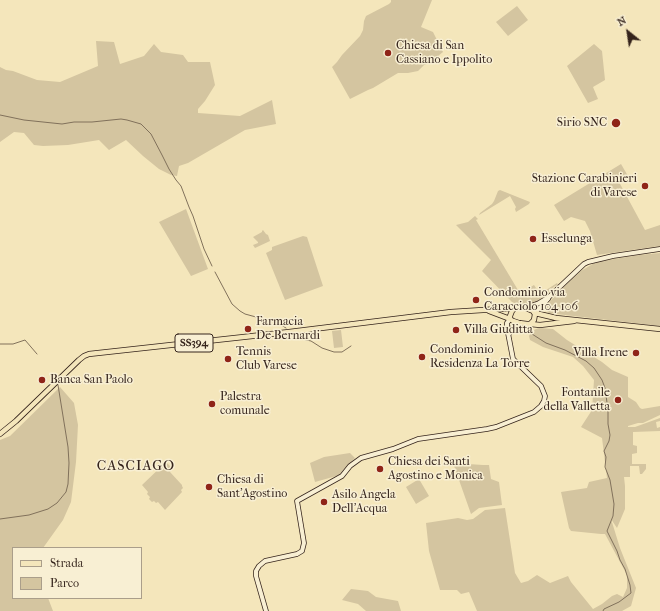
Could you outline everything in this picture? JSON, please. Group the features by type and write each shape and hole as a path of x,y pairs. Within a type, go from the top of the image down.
{"main road":[{"path":"579,321 540,325 509,321 510,314 515,308 526,308 537,311 543,316 660,329"},
{"name":"SS394","path":"0,434 16,421 72,366 87,355 463,310 515,308"},
{"name":"SS394","path":"487,310 509,321"},
{"path":"530,324 534,320 537,311"}],"street":[{"path":"537,311 549,297 584,264 613,256 660,249"},
{"path":"526,308 549,297"},
{"path":"266,611 256,576 256,571 265,561 297,554 302,550 304,543 298,500 342,476 350,466 361,458 418,440 496,427 534,412 541,406 545,396 544,390 513,359 507,328 509,321"},
{"path":"509,334 512,328 519,323"}],"green space":[{"path":"391,0 432,0 421,27 433,32 443,52 433,60 434,62 424,65 418,71 398,73 373,88 350,99 332,67 360,36 366,16 389,4"},
{"path":"517,6 528,20 508,36 496,22"},
{"path":"96,41 114,42 120,64 144,56 154,44 161,52 183,55 188,62 210,62 215,85 198,109 198,113 240,116 272,100 276,124 245,130 188,163 179,166 177,176 171,175 159,169 126,140 109,150 99,140 68,145 43,146 34,145 24,133 14,132 0,142 0,67 37,80 60,82 98,66"},
{"path":"594,44 602,51 605,80 593,87 598,99 588,103 567,66"},
{"path":"621,164 628,176 619,182 645,230 660,225 660,246 597,255 590,231 585,221 571,217 564,221 554,205"},
{"path":"500,190 530,202 516,212 516,207 510,196 479,215 492,204 498,191"},
{"path":"186,209 208,269 191,276 159,222"},
{"path":"475,216 518,290 521,289 522,292 534,285 540,294 557,283 558,285 540,300 533,303 526,305 512,302 482,271 491,260 456,225 468,222"},
{"path":"263,230 268,235 270,241 255,248 253,245 258,242 253,237"},
{"path":"303,236 307,237 323,286 285,300 266,253 272,250 272,247"},
{"path":"660,253 660,326 548,313 545,308 557,293 571,280 581,271 596,262"},
{"path":"539,328 553,329 612,370 628,377 628,397 636,402 640,408 660,406 660,415 643,423 628,426 635,427 660,418 660,421 656,422 657,428 660,427 660,431 633,432 633,445 637,446 637,453 632,454 632,464 646,464 646,469 642,474 640,474 639,466 630,466 630,477 624,477 625,509 617,528 611,519 620,548 636,588 631,606 622,611 477,611 469,592 461,594 457,590 440,590 429,551 426,523 458,518 467,520 473,519 485,510 505,508 515,573 521,583 528,581 537,575 550,583 568,576 571,582 593,609 617,594 623,597 627,588 627,575 605,534 571,531 569,528 561,492 587,488 589,482 607,478 602,438 581,427 592,410 594,380 583,366 573,357 543,347 530,340 529,336 531,331"},
{"path":"341,330 343,347 334,348 332,331"},
{"path":"60,387 74,403 78,425 76,462 71,502 63,520 44,547 12,547 12,599 48,599 53,611 0,611 0,440 10,436"},
{"path":"350,453 355,458 340,475 315,482 310,463 324,457"},
{"path":"166,462 172,468 170,472 183,488 181,490 182,492 165,510 158,502 152,502 149,499 150,497 147,494 148,492 142,485"},
{"path":"453,463 489,465 491,479 499,482 502,505 479,508 471,514"},
{"path":"419,479 429,496 416,504 406,487"},
{"path":"351,589 368,591 376,597 398,601 401,611 366,611 358,604 342,600"}],"waterway":[{"path":"0,115 24,120 62,124 121,119 141,124 151,134 169,169 181,186 204,249 212,266"},
{"path":"215,272 232,304 240,311 245,314 278,323 286,328"},
{"path":"532,334 546,343 565,350 586,361 594,368 602,380 605,388 610,435 604,451 606,457 605,467 610,480 614,504 613,516 607,531 625,569 631,593 603,611"},
{"path":"298,337 311,341 322,348 334,352 342,352 351,346"},
{"path":"0,344 13,344 25,340 37,354"},
{"path":"0,519 29,515 48,509 57,503 66,492 69,463 68,447 58,385"}],"place":[{"name":"Chiesa di San Cassiano e Ippolito","path":"388,53"},
{"name":"Sirio SNC","path":"616,123"},
{"name":"Stazione Carabinieri di Varese","path":"645,186"},
{"name":"Esselunga","path":"533,239"},
{"name":"Condominio via Caracciolo 104 106","path":"476,300"},
{"name":"Farmacia De Bernardi","path":"248,329"},
{"name":"Villa Giuditta","path":"456,330"},
{"name":"Villa Irene","path":"636,353"},
{"name":"Condominio Residenza La Torre","path":"422,357"},
{"name":"Tennis Club Varese","path":"228,359"},
{"name":"Banca San Paolo","path":"42,380"},
{"name":"Fontanile della Valletta","path":"618,400"},
{"name":"Palestra comunale","path":"212,404"},
{"name":"Chiesa dei Santi Agostino e Monica","path":"380,469"},
{"name":"Chiesa di Sant'Agostino","path":"209,487"},
{"name":"Asilo Angela Dell'Acqua","path":"324,502"}],"district":[{"name":"CASCIAGO","path":"136,467"}]}
